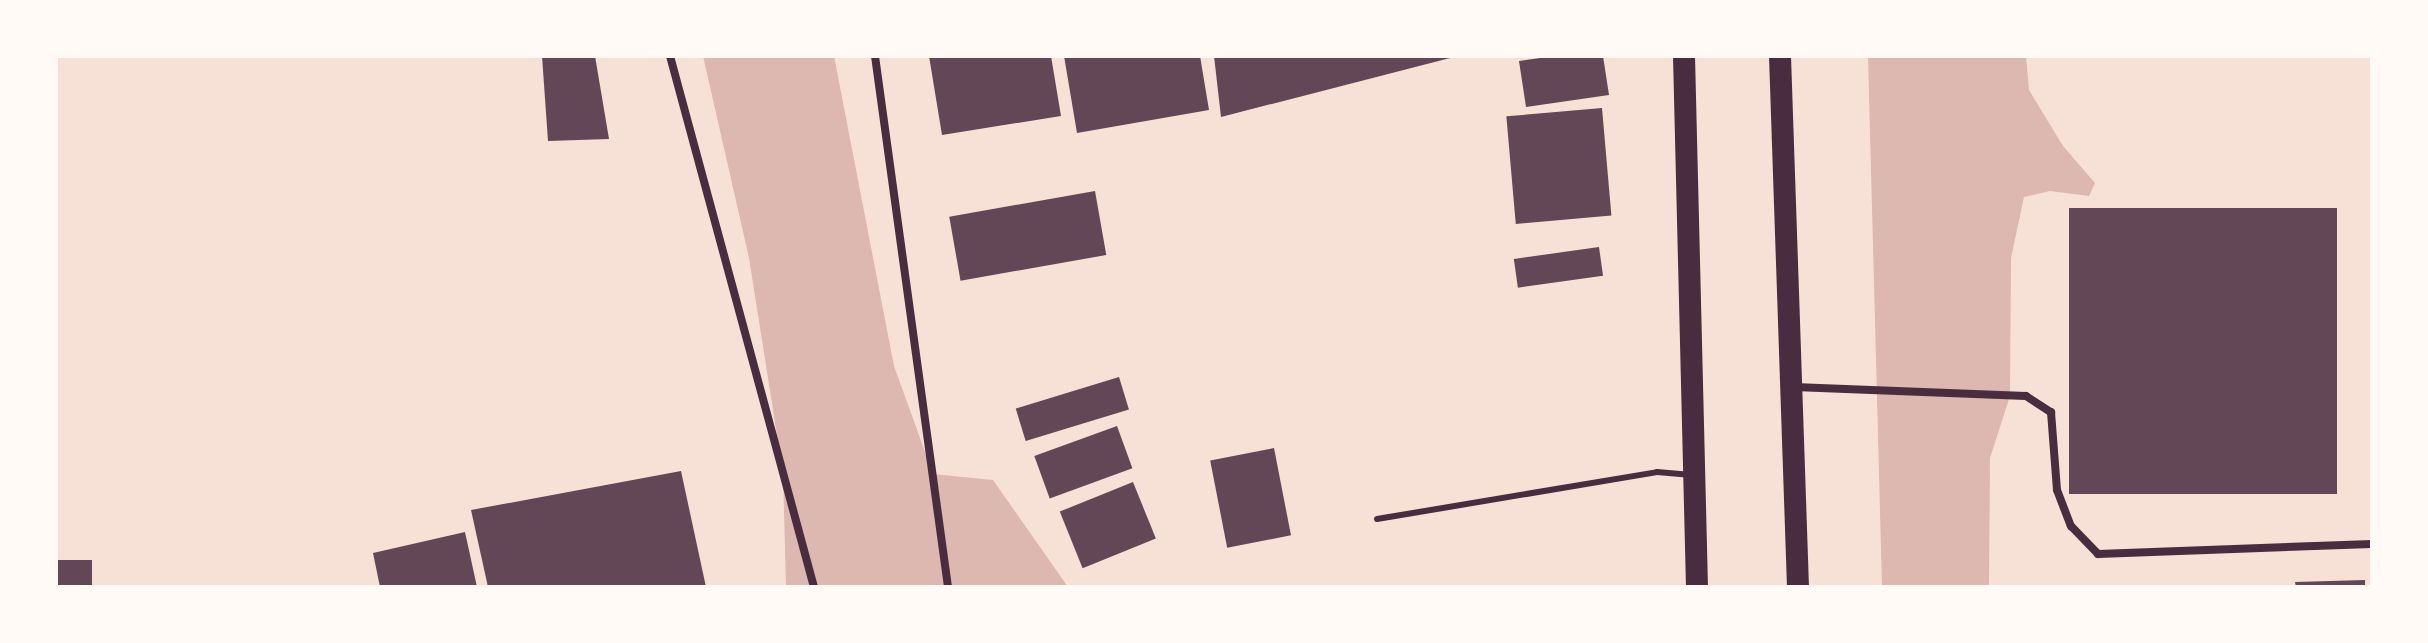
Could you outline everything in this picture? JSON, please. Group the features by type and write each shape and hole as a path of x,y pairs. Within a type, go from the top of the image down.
{"highway":[{"path":"1684,56 1691,475 1697,587"},
{"path":"1780,56 1798,587"}],"street":[{"path":"670,56 814,587"},
{"path":"875,56 948,587"},
{"path":"1791,387 2026,396 2051,412 2057,490 2071,526 2098,554 2372,544"}],"lane":[{"path":"1377,519 1657,472 1691,475"}],"shaded area":[{"path":"703,56 834,56 894,366 933,474 993,480 1068,587 786,587 783,473 749,258"},
{"path":"1868,56 2026,56 2029,90 2063,146 2095,183 2089,196 2050,191 2024,197 2011,258 2010,396 1990,458 1989,587 1882,587"}],"building":[{"path":"542,56 595,56 609,139 548,141"},
{"path":"929,56 1051,56 1061,116 942,135"},
{"path":"1064,56 1200,56 1209,110 1077,133"},
{"path":"1214,56 1454,56 1454,57 1221,117"},
{"path":"1554,56 1603,56 1609,95 1526,107 1519,61"},
{"path":"1602,108 1611,216 1516,224 1506,116"},
{"path":"1095,191 1106,255 961,281 949,217"},
{"path":"2069,208 2337,208 2337,494 2069,494"},
{"path":"1599,247 1603,276 1518,288 1514,259"},
{"path":"1119,377 1129,410 1026,441 1016,409"},
{"path":"1117,426 1132,468 1050,498 1034,456"},
{"path":"1274,448 1291,535 1227,548 1210,460"},
{"path":"681,471 706,587 488,587 471,510"},
{"path":"1133,482 1156,539 1083,568 1060,512"},
{"path":"465,532 477,587 380,587 373,553"},
{"path":"57,560 92,560 92,587 57,587"},
{"path":"2365,580 2365,587 2296,587 2295,582"}]}
